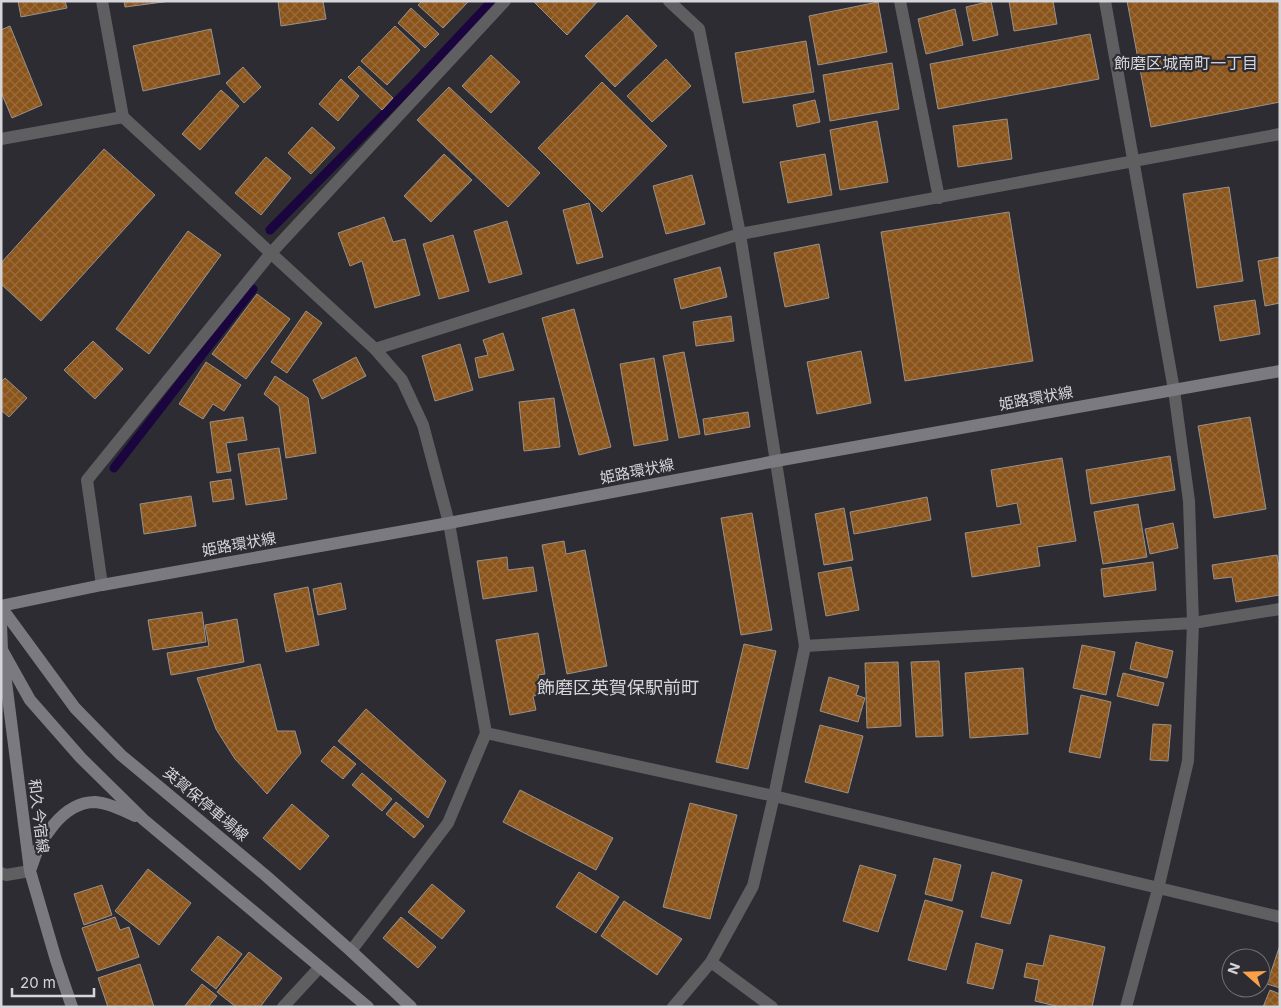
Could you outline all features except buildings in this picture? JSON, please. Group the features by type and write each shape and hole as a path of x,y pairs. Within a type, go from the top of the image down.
{"main road":[{"name":"姫路環状線","path":"1,606 102,585 449,523 776,461 1280,372"},
{"name":"英賀保停車場線","path":"1,606 75,708 121,755 265,875 411,1007"},
{"name":"和久今宿線","path":"1,624 2,650 30,871 72,1007"},
{"path":"2,650 30,700 81,758 144,820 368,1007"},
{"path":"30,871 38,846 53,825 74,808 94,802 103,803 144,820"}],"street":[{"path":"102,1 123,117 375,349 402,380 423,425 449,523 486,733 448,823 351,951"},
{"path":"102,585 87,480 271,253 505,1"},
{"path":"669,1 698,29 740,234 805,646 753,886 711,962 673,1007"},
{"path":"900,1 939,198"},
{"path":"1105,1 1174,390 1189,501 1193,623 1188,761 1158,889 1126,1007"},
{"path":"1,139 123,117"},
{"path":"375,349 740,234 1280,134"},
{"path":"805,646 1193,623 1280,609"},
{"path":"486,733 774,796 1280,917"},
{"path":"1,873 6,875 30,871"},
{"path":"711,962 772,1007"},
{"path":"283,1007 319,968"}],"waterway":[{"path":"270,230 411,87 492,1"},
{"path":"114,468 253,289"}],"district":[{"name":"飾磨区城南町一丁目","path":"1186,63"},
{"name":"飾磨区英賀保駅前町","path":"618,687"}]}
